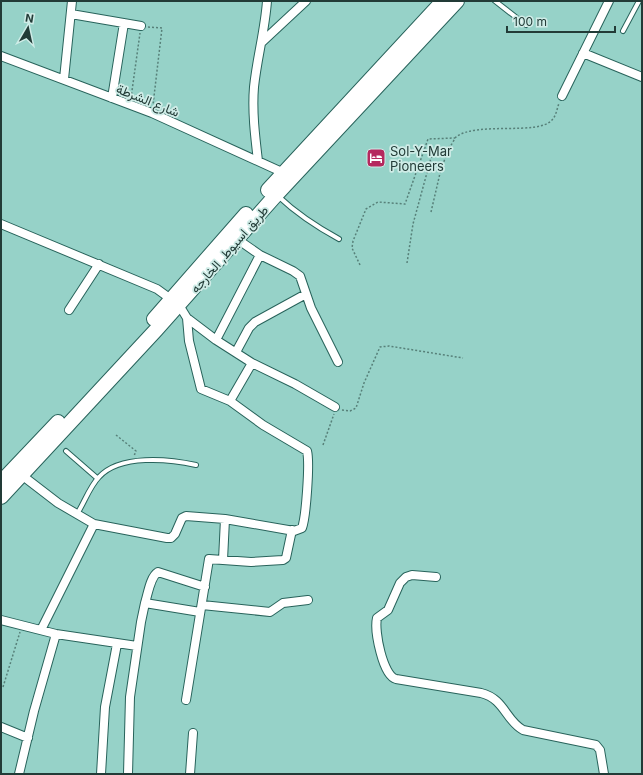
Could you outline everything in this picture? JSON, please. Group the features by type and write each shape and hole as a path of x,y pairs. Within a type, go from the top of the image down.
{"highway":[{"name":"طريق اسيوط, الخارجه","path":"175,302 273,192 371,86 443,1"},
{"name":"طريق اسيوط, الخارجه","path":"1,497 18,472 150,324 175,302 237,239 273,192 284,173 457,1"},
{"name":"طريق اسيوط, الخارجه","path":"1,482 18,472"}],"street":[{"path":"64,79 72,1"},
{"path":"258,161 254,120 254,86 262,42 267,1"},
{"path":"262,42 306,1"},
{"path":"562,96 606,2"},
{"path":"71,14 141,26"},
{"path":"112,98 124,23"},
{"path":"583,53 642,77"},
{"name":"شارع الشرطة","path":"1,56 152,113 284,173"},
{"path":"1,224 147,284 175,302 187,318 216,340 252,363 295,384 335,407"},
{"path":"237,239 260,255 298,274 338,362"},
{"path":"216,340 260,255"},
{"path":"69,310 99,264"},
{"path":"236,352 249,328 255,322 306,294"},
{"path":"18,472 77,514 94,524 169,538 175,534 180,521 184,516 225,519 300,530 303,525 308,457 307,451 263,425 230,401 203,390 200,386 189,341 187,318"},
{"path":"230,401 252,363"},
{"path":"223,560 225,519"},
{"path":"41,630 94,524"},
{"path":"186,700 209,559 265,562 285,559 292,530"},
{"path":"128,774 130,704 137,646 145,603 151,583 155,574 158,572 205,587"},
{"path":"436,577 412,575 406,577 400,583 388,610 377,618 377,633 384,664 390,676 396,679 492,696 502,705 517,726 523,730 596,745 600,750 604,774"},
{"path":"145,603 201,609 270,612 285,602 308,600"},
{"path":"1,620 56,634 137,646"},
{"path":"19,774 56,634"},
{"path":"101,774 105,706 117,644"},
{"path":"1,727 28,738"},
{"path":"190,774 193,733"}],"lane":[{"path":"495,1 526,25"},
{"path":"623,31 639,1"},
{"path":"273,192 297,213 339,239"},
{"path":"66,451 97,478"},
{"path":"77,514 97,478 111,468 133,462 170,460 196,465"}],"path":[{"path":"130,104 141,26 162,28 152,113"},
{"path":"360,265 352,248 353,241 366,209 378,202 405,204 428,139 455,138 473,130 513,129 546,124 554,117 562,96"},
{"path":"431,212 441,169 450,146 455,138"},
{"path":"407,263 413,224 431,158 436,152 450,146"},
{"path":"323,445 335,407 343,411 350,411 356,408 364,383 380,346 389,346 463,358"},
{"path":"116,435 136,451 133,462"},
{"path":"3,687 22,626"}],"place":[{"name":"Sol-Y-Mar Pioneers","path":"376,158"}]}
